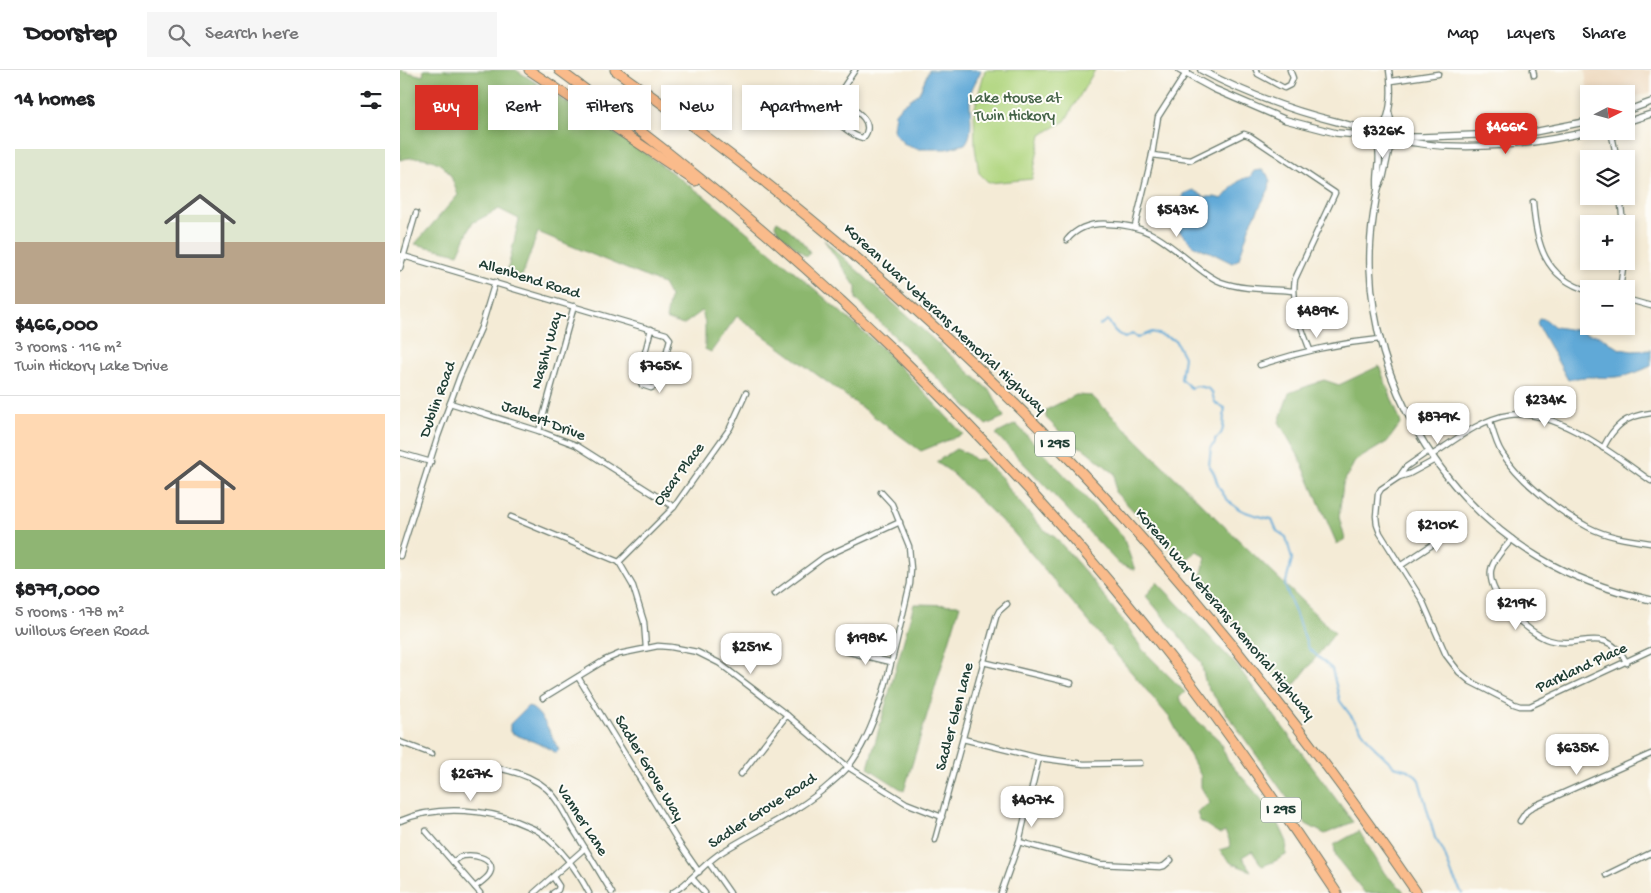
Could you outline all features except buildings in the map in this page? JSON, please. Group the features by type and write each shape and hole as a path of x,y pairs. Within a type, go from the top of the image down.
{"highway":[{"path":"529,70 658,155 746,218"},
{"path":"559,70 668,152 735,206 746,218"},
{"name":"Korean War Veterans Memorial Highway","path":"615,70 705,135 827,233 944,337 1047,436 1133,528 1208,615 1323,760 1416,893"},
{"name":"I 295","path":"746,218 822,284 905,362 990,449 1060,525 1117,591 1186,678 1227,733 1337,893"},
{"path":"1315,860 1329,893"}],"street":[{"path":"845,85 855,70"},
{"path":"1179,70 1221,92 1286,120 1336,133 1360,135 1373,139 1380,152 1370,265 1376,319 1391,376 1399,396 1432,455 1471,504 1512,539 1539,558 1604,588 1651,600"},
{"path":"1201,70 1231,85 1290,108 1349,126 1375,129"},
{"path":"1256,70 1258,74 1284,88 1290,85 1293,78 1290,70"},
{"path":"1388,70 1390,81 1389,112 1392,124 1399,134 1410,137 1517,134 1539,132 1580,123"},
{"path":"1135,226 1152,155 1158,117 1186,72"},
{"path":"1390,81 1438,74"},
{"path":"836,98 864,118 869,124 868,132 863,138 856,137 831,116 829,110 836,98"},
{"path":"1635,108 1651,102"},
{"path":"1385,123 1389,112"},
{"path":"1635,119 1651,114"},
{"path":"1373,139 1375,129 1378,126 1385,123 1392,124"},
{"path":"1152,155 1191,160 1244,134 1250,136 1335,193 1295,279 1293,291 1296,310 1310,350"},
{"path":"1398,142 1399,134"},
{"path":"1378,147 1385,149 1398,142 1446,146 1505,145 1556,139 1580,134"},
{"path":"1378,188 1383,177 1389,148"},
{"path":"1532,202 1538,241 1546,260 1564,278 1580,288"},
{"path":"400,268 416,213"},
{"path":"1067,240 1079,229 1096,224 1135,226 1148,231 1166,242 1207,275 1220,282 1235,286 1293,291"},
{"name":"Allenbend Road","path":"402,256 495,282 651,329 666,334 670,339 658,385 651,388 642,385 639,376 651,329"},
{"name":"Dublin Road","path":"400,556 450,403 481,328 495,282"},
{"path":"1635,302 1651,306"},
{"name":"Nashly Way","path":"539,431 574,306"},
{"path":"1260,365 1294,353 1349,342 1380,339"},
{"name":"Oscar Place","path":"619,562 674,507 730,428 746,393"},
{"name":"Jalbert Drive","path":"450,403 576,444 674,507"},
{"path":"1603,448 1610,433 1616,426 1637,415 1651,413"},
{"path":"1432,455 1490,421 1508,415 1528,414 1556,421 1603,448 1651,481"},
{"path":"1490,421 1501,452 1518,473 1542,496 1589,528 1616,537 1651,543"},
{"path":"400,453 431,462"},
{"name":"Parkland Place","path":"1399,477 1406,467 1432,455"},
{"name":"Parkland Place","path":"1432,455 1409,474 1399,477 1381,489 1378,494 1377,525 1380,533 1422,600 1446,655 1459,672 1471,682 1514,704 1525,707 1536,704 1651,650"},
{"name":"Sadler Grove Road","path":"672,893 719,854 808,802 848,767 866,736 878,707 910,584 911,569 909,546 900,522 892,504 881,492"},
{"path":"511,517 619,562 633,586 644,622 646,648"},
{"path":"774,594 824,557 900,522"},
{"path":"1400,566 1450,533 1457,524"},
{"path":"1512,539 1494,563 1491,575 1501,599 1515,617 1536,634 1551,640 1565,643 1594,639 1609,643 1621,652 1627,662"},
{"name":"Sadler Glen Lane","path":"935,840 996,617 1007,604"},
{"path":"543,698 605,660 619,654 646,648 671,647 697,652 719,663 787,715 848,767 906,803 942,817"},
{"path":"845,651 890,662"},
{"path":"983,662 1071,683"},
{"name":"Sadler Grove Way","path":"578,677 678,842 699,872"},
{"path":"741,774 787,715"},
{"path":"963,739 1039,758 1084,764 1140,763"},
{"path":"400,742 432,754"},
{"path":"1520,821 1526,812 1534,806 1651,754"},
{"path":"1001,893 1019,842 1039,758"},
{"name":"Vanner Lane","path":"459,764 500,769 538,783 553,796 612,893"},
{"path":"400,821 422,814 440,812 479,812 496,814 517,821 540,832 570,862 588,893"},
{"path":"426,831 480,893"},
{"path":"1019,842 1100,864 1160,867 1171,860"},
{"path":"534,893 585,848"},
{"path":"1606,875 1651,853"},
{"path":"453,862 461,857 475,856 483,858 489,863 491,869 489,875 475,887"},
{"path":"709,863 730,893"},
{"path":"553,877 559,886 558,890 553,893"},
{"path":"692,878 705,893"}],"shaded area":[{"path":"1585,70 1651,70 1651,92 1635,97 1635,85 1587,85"}],"green space":[{"path":"400,70 423,76 424,70 516,70 539,85 488,85 488,130 558,130 558,97 568,103 568,130 609,130 704,196 802,278 886,352 963,434 921,451 737,316 711,352 705,349 705,323 702,311 683,325 666,319 670,297 663,284 538,232 522,276 507,273 519,219 499,209 472,223 458,254 415,244 458,195 450,174 438,163 426,158 400,160"},
{"name":"Lake House at Twin Hickory","path":"985,70 1095,70 1065,121 1041,135 1032,179 989,183 979,173 975,147 974,111"},
{"path":"777,221 795,235 810,253 806,256 779,233 775,225"},
{"path":"824,240 992,393 1004,417 986,425 856,299 856,287"},
{"path":"1379,366 1401,423 1387,442 1355,461 1343,484 1339,517 1345,539 1337,544 1299,457 1279,422 1289,393 1324,380 1339,385"},
{"path":"1076,395 1092,396 1335,633 1296,683 1284,688 1200,581 1206,557 1197,551 1184,562 1115,492 1115,474 1083,448 1073,445 1046,418 1046,410"},
{"path":"1016,424 1123,537 1135,570 1119,564 996,434"},
{"path":"956,449 968,454 975,460 982,459 1003,479 1008,489 1042,528 1056,538 1088,575 1142,649 1185,692 1179,698 1192,716 1219,740 1228,761 1277,820 1287,842 1286,855 1262,866 1252,851 1242,857 1251,871 1231,863 1219,850 1230,847 1229,839 1225,832 1220,834 1200,821 1197,812 1210,803 1201,787 1201,776 1170,718 1013,532 951,472 936,462"},
{"path":"1157,582 1238,667 1353,822 1325,834 1306,824 1206,685 1201,662 1146,596"},
{"path":"914,604 960,605 904,791 868,768"},
{"path":"1359,831 1385,874 1404,893 1365,893 1336,857 1334,845"}],"water":[{"path":"929,70 981,70 971,93 971,128 965,144 947,149 917,149 905,145 895,134 893,129 895,113 919,93"},
{"path":"1262,170 1267,174 1270,181 1269,189 1250,225 1239,259 1232,263 1194,246 1177,229 1175,222 1183,194 1193,190 1205,197 1222,199 1238,182 1250,177 1254,171"},
{"path":"1539,318 1545,319 1555,327 1580,331 1580,335 1598,335 1620,349 1632,351 1651,350 1651,366 1621,376 1581,377 1568,380 1537,324"},
{"path":"528,706 534,709 543,719 559,750 556,753 545,746 510,732 510,724"}],"waterway":[{"path":"1100,325 1108,320 1119,335 1125,338 1132,334 1137,338 1152,332 1175,340 1184,357 1181,379 1191,388 1197,386 1207,388 1212,392 1216,403 1225,408 1223,429 1211,447 1209,466 1219,487 1229,501 1241,510 1272,519 1277,531 1286,537 1292,559 1285,586 1309,649 1332,669 1340,701 1374,747 1394,766 1408,770 1419,780 1435,838 1443,850 1453,877 1462,893"}]}
